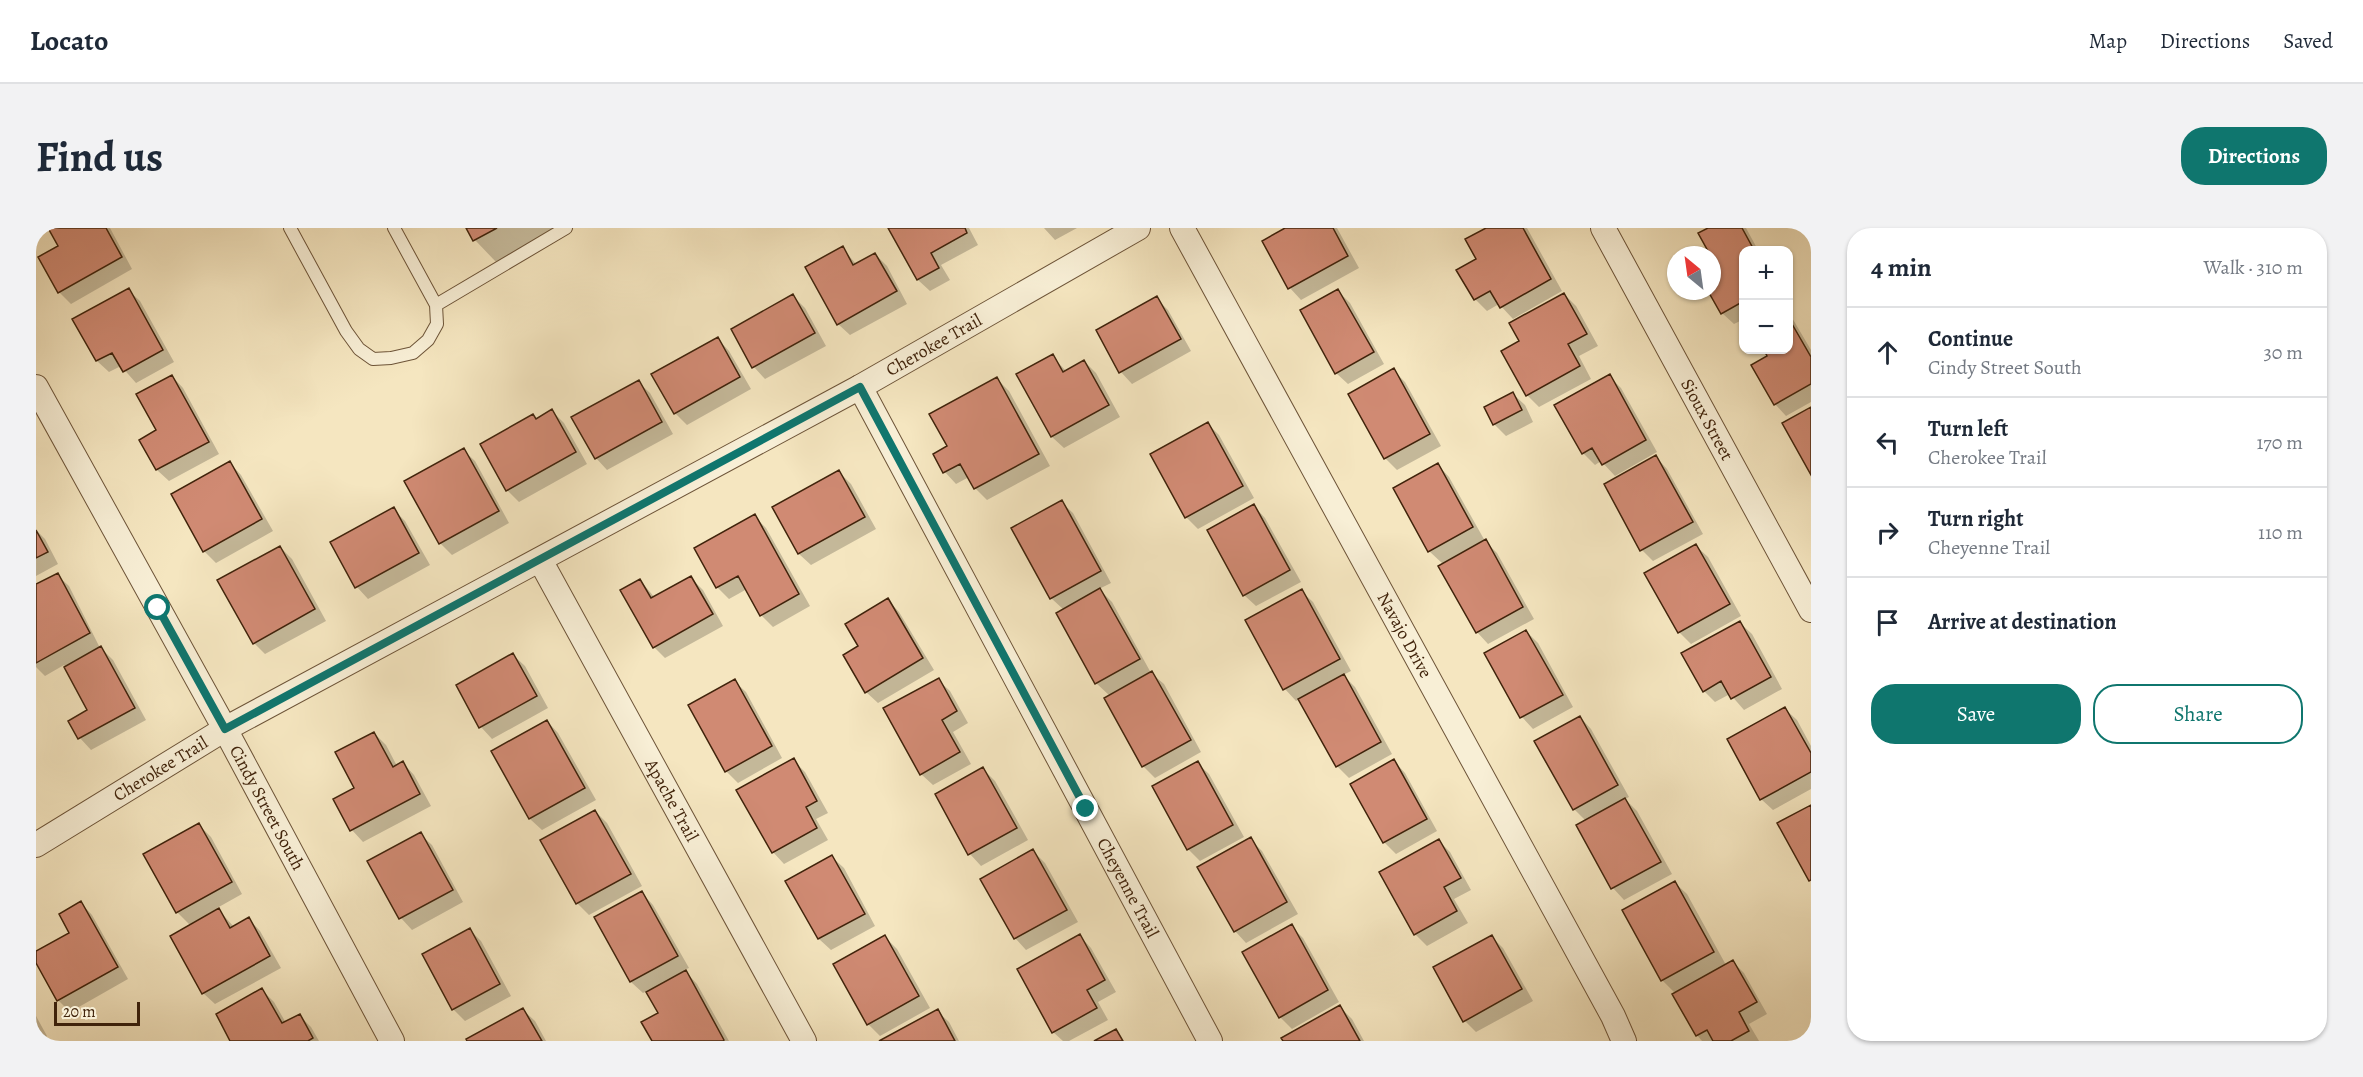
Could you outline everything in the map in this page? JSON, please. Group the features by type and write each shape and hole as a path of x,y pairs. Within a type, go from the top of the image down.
{"street":[{"name":"Cherokee Trail","path":"36,844 225,729 860,387 1138,228"},
{"name":"Navajo Drive","path":"1182,228 1602,995 1624,1041"},
{"name":"Sioux Street","path":"1603,228 1811,610"},
{"name":"Cindy Street South","path":"36,387 225,729 392,1041"},
{"name":"Cheyenne Trail","path":"860,387 1210,1041"},
{"name":"Apache Trail","path":"540,560 804,1041"}],"lane":[{"path":"290,228 346,331 358,348 373,359 392,358 413,352 437,324 436,305 394,228"},
{"path":"436,305 566,228"}],"building":[{"path":"48,228 106,228 122,257 58,293 38,257 58,246"},
{"path":"466,228 497,228 473,241"},
{"path":"888,228 965,228 967,233 931,253 939,268 917,280"},
{"path":"1285,228 1333,228 1348,256 1288,289 1262,241"},
{"path":"1486,228 1523,228 1551,279 1500,308 1490,291 1474,300 1456,270 1476,259 1465,239"},
{"path":"1708,228 1742,228 1752,246 1739,246 1739,304 1721,314 1713,300 1721,300 1721,246 1705,246 1698,233"},
{"path":"843,246 853,265 875,253 897,291 837,325 805,267"},
{"path":"129,288 163,350 123,372 112,353 96,361 72,319"},
{"path":"1338,289 1374,352 1335,374 1300,310"},
{"path":"1564,293 1587,334 1568,344 1580,366 1526,396 1501,351 1519,341 1509,323"},
{"path":"793,294 815,333 752,368 731,329"},
{"path":"1157,296 1181,339 1119,373 1096,330"},
{"path":"1793,326 1811,357 1811,384 1774,405 1751,365 1767,356 1766,354 1793,354"},
{"path":"718,337 740,377 674,414 651,374"},
{"path":"1053,354 1063,372 1084,360 1109,405 1051,437 1016,374"},
{"path":"1394,368 1430,434 1384,459 1348,394"},
{"path":"1610,374 1646,440 1602,465 1592,448 1582,454 1554,405"},
{"path":"172,375 209,442 156,470 139,440 156,430 136,394"},
{"path":"997,377 1039,454 974,489 960,464 943,473 933,454 947,446 929,414"},
{"path":"639,380 662,422 595,459 571,417"},
{"path":"1513,392 1522,410 1493,425 1484,407"},
{"path":"1811,407 1811,475 1782,423"},
{"path":"552,409 576,452 506,491 480,444 533,414 536,419"},
{"path":"1208,422 1243,486 1185,518 1150,454"},
{"path":"464,448 499,511 439,544 404,481"},
{"path":"1656,455 1693,522 1640,551 1604,484"},
{"path":"230,461 262,519 203,552 171,494"},
{"path":"1438,463 1473,527 1428,552 1393,488"},
{"path":"839,470 865,517 798,554 772,507"},
{"path":"1062,500 1101,571 1050,599 1011,528"},
{"path":"1254,504 1290,570 1243,596 1207,530"},
{"path":"394,507 419,553 355,588 330,542"},
{"path":"755,514 799,594 760,616 738,576 716,588 694,548"},
{"path":"36,530 48,552 36,558"},
{"path":"1486,539 1523,607 1476,633 1438,566"},
{"path":"1696,544 1730,604 1678,633 1644,573"},
{"path":"280,546 315,609 253,644 217,580"},
{"path":"58,573 90,633 36,663 36,584"},
{"path":"691,576 713,614 653,648 620,590 640,579 651,598"},
{"path":"1100,588 1140,659 1095,684 1056,613"},
{"path":"1302,589 1340,659 1283,690 1245,620"},
{"path":"888,598 923,658 865,693 843,655 858,646 845,624"},
{"path":"1740,621 1771,677 1731,699 1721,681 1703,692 1681,653"},
{"path":"1526,630 1563,695 1520,718 1484,653"},
{"path":"101,646 135,708 78,739 68,721 87,710 64,667"},
{"path":"513,653 537,696 479,728 456,685"},
{"path":"1152,671 1191,740 1142,767 1104,698"},
{"path":"1344,674 1381,742 1336,767 1298,699"},
{"path":"939,678 957,711 942,720 960,752 920,775 883,708"},
{"path":"735,679 772,746 725,772 688,705"},
{"path":"1785,707 1811,753 1811,772 1760,800 1727,739"},
{"path":"1580,716 1618,785 1573,810 1534,741"},
{"path":"547,720 585,788 529,819 491,751"},
{"path":"374,732 393,767 403,761 420,794 350,831 333,799 354,788 335,752"},
{"path":"794,758 817,801 806,807 817,828 772,853 736,790"},
{"path":"1394,759 1427,819 1383,843 1350,784"},
{"path":"1198,761 1233,825 1187,850 1152,786"},
{"path":"983,767 1017,828 968,855 935,794"},
{"path":"1625,798 1661,862 1611,889 1576,825"},
{"path":"1811,805 1811,880 1809,881 1777,823"},
{"path":"595,810 631,874 576,904 540,840"},
{"path":"199,823 232,882 176,913 143,854"},
{"path":"421,832 453,890 399,919 367,861"},
{"path":"1251,837 1287,902 1234,932 1197,867"},
{"path":"1439,839 1461,878 1444,887 1457,911 1414,935 1379,872"},
{"path":"1033,849 1067,910 1014,939 980,879"},
{"path":"832,855 865,914 818,939 785,881"},
{"path":"1675,881 1714,952 1661,981 1622,910"},
{"path":"642,891 678,956 630,982 594,917"},
{"path":"81,901 118,967 57,1001 36,963 36,951 69,933 59,914"},
{"path":"219,908 230,928 249,917 270,956 202,994 170,936"},
{"path":"1292,924 1328,990 1279,1018 1242,952"},
{"path":"470,928 500,984 452,1010 422,954"},
{"path":"1080,934 1105,980 1087,990 1097,1008 1052,1033 1017,969"},
{"path":"885,935 919,996 867,1025 833,964"},
{"path":"1492,935 1522,989 1463,1022 1433,967"},
{"path":"1733,960 1757,1002 1739,1012 1749,1031 1731,1041 1713,1041 1707,1030 1696,1036 1672,994"},
{"path":"686,970 723,1041 652,1041 641,1022 658,1013 646,992"},
{"path":"262,988 282,1023 300,1014 313,1038 308,1041 230,1041 216,1014"},
{"path":"1340,1005 1360,1041 1283,1041 1281,1038"},
{"path":"523,1008 542,1041 467,1041 466,1039"},
{"path":"938,1009 955,1041 879,1041"},
{"path":"1116,1029 1123,1041 1094,1041"}],"route":[{"path":"158,608 225,729 860,387 1086,809"}]}
